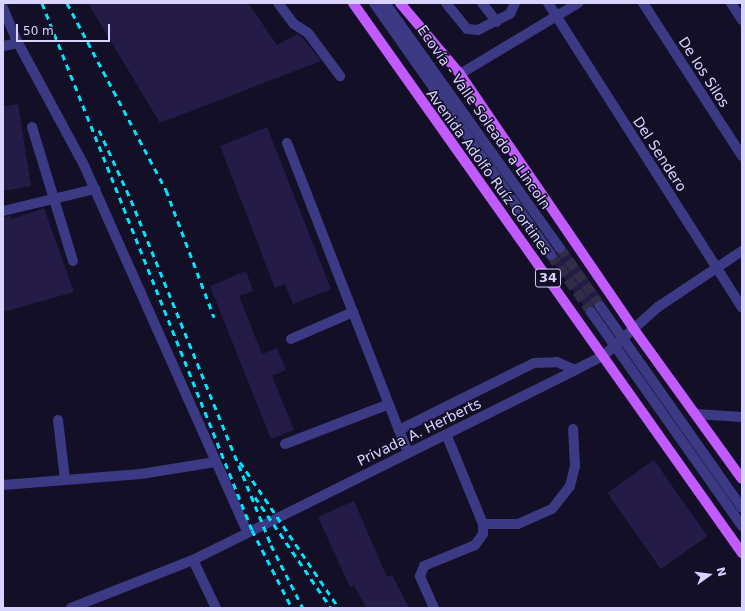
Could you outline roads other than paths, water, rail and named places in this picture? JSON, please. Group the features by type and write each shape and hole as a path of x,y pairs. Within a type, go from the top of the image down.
{"main road":[{"name":"Avenida Adolfo Ruíz Cortines","path":"353,3 742,553"},
{"name":"Avenida Adolfo Ruíz Cortines","path":"400,3 460,74 633,328 740,473"}],"street":[{"path":"278,3 294,24 308,33 340,76"},
{"path":"374,3 551,255"},
{"name":"Ecovía - Valle Soleado a Lincoln","path":"385,3 560,248"},
{"path":"446,3 467,29 478,30 497,22 510,14 515,3"},
{"path":"482,3 497,22"},
{"name":"Del Sendero","path":"548,3 742,307"},
{"path":"460,74 578,3"},
{"name":"De los Silos","path":"643,3 742,156"},
{"path":"731,3 742,20"},
{"path":"3,8 18,43 62,121 95,189 247,532"},
{"path":"3,46 18,43"},
{"path":"32,127 53,200 73,261"},
{"path":"287,143 408,452"},
{"path":"3,211 95,189"},
{"name":"Privada A. Herberts","path":"71,608 193,560 603,356 658,307 742,251"},
{"path":"600,306 742,508"},
{"path":"291,339 353,312"},
{"path":"592,312 742,526"},
{"path":"399,430 534,363 557,362 576,370"},
{"path":"285,444 389,404"},
{"path":"696,414 742,417"},
{"path":"58,420 65,480"},
{"path":"483,524 518,524 552,509 570,486 572,479 575,466 573,429"},
{"path":"434,608 420,576 424,566 475,545 483,534 483,524 446,434"},
{"path":"3,485 141,474 215,462"},
{"path":"193,560 216,608"}],"tunnel":[{"path":"560,248 600,306"},
{"path":"551,255 591,312"}],"railway":[{"path":"42,3 252,530 292,608"},
{"path":"67,3 166,190 214,317"},
{"path":"99,130 131,200 271,545 303,608"},
{"path":"240,462 339,608"},
{"path":"255,497 331,608"}]}
